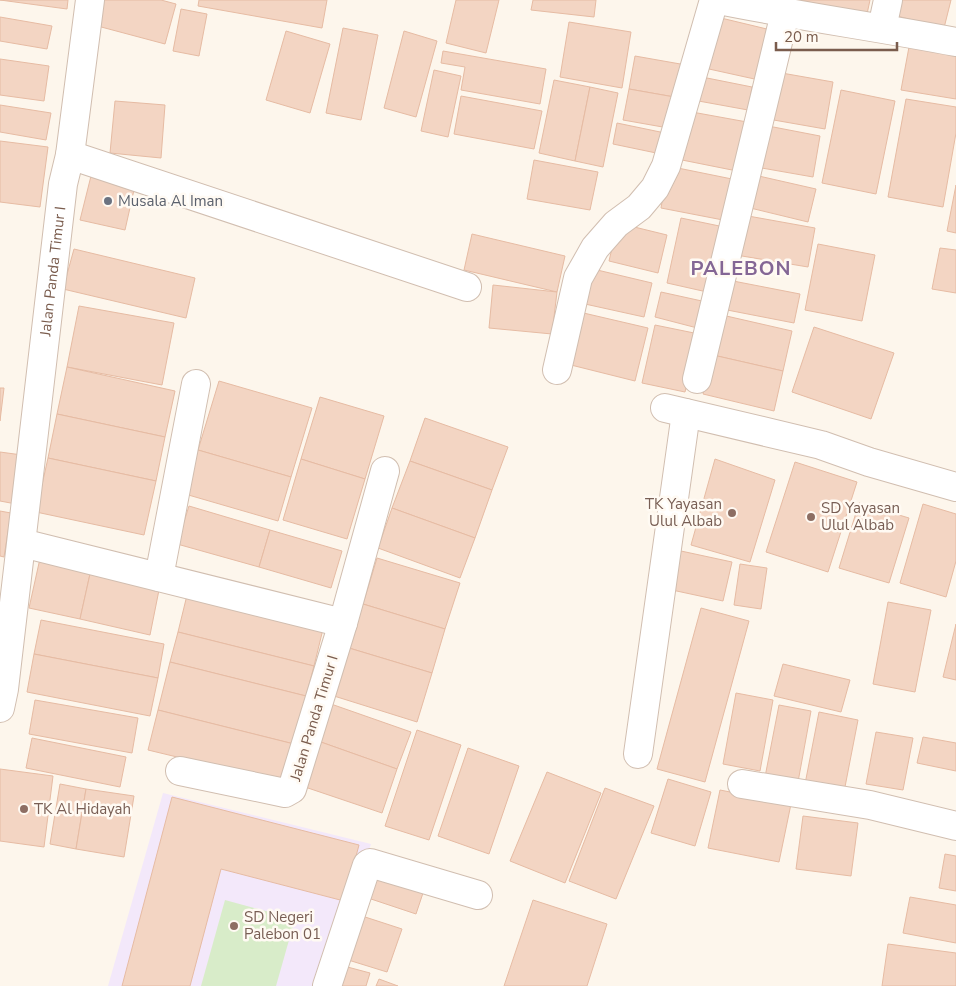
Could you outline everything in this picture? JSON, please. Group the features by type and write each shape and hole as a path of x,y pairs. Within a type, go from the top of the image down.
{"street":[{"name":"Jalan Panda Timur I","path":"0,708 22,543 63,184 70,155 90,0"},
{"path":"557,370 578,278 595,248 616,224 639,207 655,188 666,166 714,0"},
{"path":"719,0 956,42"},
{"path":"882,28 888,0"},
{"path":"697,379 785,13"},
{"path":"70,155 467,288"},
{"path":"159,577 196,384"},
{"path":"638,754 676,410 821,445 869,462 956,487"},
{"name":"Jalan Panda Timur I","path":"180,771 285,793 292,789 343,623 385,471"},
{"path":"22,543 343,623"},
{"path":"742,784 870,806 956,826"},
{"path":"328,986 367,865 370,863 478,894"}],"shaded area":[{"name":"SD Negeri Palebon 01","path":"163,793 371,844 323,986 108,986"}],"green space":[{"path":"225,900 295,919 276,986 201,986"}],"building":[{"path":"0,0 68,0 67,9"},
{"path":"96,0 161,0 176,4 165,44 90,24"},
{"path":"199,0 327,0 322,28 198,6"},
{"path":"456,0 499,0 486,53 446,43"},
{"path":"533,0 596,0 594,17 531,10"},
{"path":"799,0 870,0 867,14"},
{"path":"897,0 951,0 944,28 893,15"},
{"path":"181,9 207,14 199,56 173,51"},
{"path":"0,17 52,26 47,49 0,41"},
{"path":"721,18 771,30 759,80 709,69"},
{"path":"569,22 631,32 622,88 560,77"},
{"path":"343,28 378,35 361,120 326,113"},
{"path":"286,31 330,44 310,113 266,100"},
{"path":"404,31 437,41 416,117 384,108"},
{"path":"909,47 956,56 956,99 901,90"},
{"path":"443,51 546,69 540,104 461,90 465,67 441,63"},
{"path":"635,56 686,65 680,98 629,89"},
{"path":"0,59 49,66 44,101 0,95"},
{"path":"434,70 461,76 448,137 421,131"},
{"path":"776,72 833,82 825,129 768,119"},
{"path":"697,76 752,87 748,110 693,100"},
{"path":"554,80 590,87 575,161 539,153"},
{"path":"590,87 618,93 603,167 575,161"},
{"path":"629,89 680,98 674,129 623,120"},
{"path":"841,90 895,101 876,194 822,183"},
{"path":"461,96 542,111 534,149 454,134"},
{"path":"906,99 956,107 956,133 943,207 888,197"},
{"path":"115,101 165,105 161,158 110,153"},
{"path":"0,105 51,113 46,140 0,132"},
{"path":"692,112 747,122 737,171 682,160"},
{"path":"617,123 665,133 661,154 613,144"},
{"path":"763,125 820,136 813,177 756,167"},
{"path":"0,141 48,147 40,207 0,202"},
{"path":"534,160 598,172 590,210 527,199"},
{"path":"668,166 732,179 723,220 661,208"},
{"name":"Musala Al Iman","path":"92,172 136,181 125,230 80,220"},
{"path":"750,174 816,189 808,222 742,206"},
{"path":"956,185 956,233 947,231"},
{"path":"737,214 815,228 808,267 730,254"},
{"path":"681,218 729,228 716,294 667,283"},
{"path":"618,223 667,235 658,273 609,261"},
{"path":"472,234 565,256 557,292 464,270"},
{"path":"818,244 875,255 862,321 805,310"},
{"path":"940,248 956,250 956,293 932,289"},
{"path":"74,249 195,278 186,318 63,289"},
{"path":"593,269 652,283 644,317 585,304"},
{"path":"728,280 800,294 794,323 722,309"},
{"path":"493,285 557,292 552,334 489,328"},
{"path":"661,292 711,303 705,330 655,317"},
{"path":"79,306 174,323 162,385 67,367"},
{"path":"575,311 648,328 635,381 563,363"},
{"path":"722,315 792,331 783,371 713,355"},
{"path":"655,325 699,334 685,392 642,383"},
{"path":"814,327 894,353 871,419 792,392"},
{"path":"713,355 783,371 774,411 703,394"},
{"path":"67,367 175,391 165,437 57,414"},
{"path":"219,381 312,408 291,477 198,450"},
{"path":"0,388 4,388 0,421"},
{"path":"320,397 384,416 365,479 301,459"},
{"path":"57,414 165,437 156,481 48,458"},
{"path":"425,418 508,447 492,490 410,461"},
{"path":"198,450 291,477 278,521 185,494"},
{"path":"0,452 22,455 16,504 0,501"},
{"path":"48,458 156,481 144,535 36,512"},
{"path":"301,459 365,479 347,539 283,520"},
{"name":"TK Yayasan Ulul Albab","path":"715,459 775,480 750,562 691,545"},
{"path":"410,461 492,490 475,538 392,508"},
{"name":"SD Yayasan Ulul Albab","path":"795,462 857,482 828,572 766,552"},
{"path":"859,503 909,518 889,583 839,568"},
{"path":"923,504 956,514 956,561 946,597 900,583"},
{"path":"189,506 270,530 259,567 177,544"},
{"path":"392,508 475,538 460,578 378,548"},
{"path":"0,511 11,513 4,557 0,556"},
{"path":"270,530 342,551 331,588 259,567"},
{"path":"681,551 732,562 723,601 672,590"},
{"path":"41,554 92,565 80,619 29,608"},
{"path":"377,558 460,583 445,629 363,604"},
{"path":"740,564 767,568 761,609 734,605"},
{"path":"92,565 161,580 150,635 80,619"},
{"path":"188,591 324,625 314,666 178,632"},
{"path":"888,602 931,610 915,692 873,684"},
{"path":"363,604 445,629 432,673 349,648"},
{"path":"701,608 749,621 705,782 657,769"},
{"path":"41,620 164,644 158,678 34,654"},
{"path":"956,624 956,680 943,677"},
{"path":"178,632 314,666 306,696 170,662"},
{"path":"349,648 432,673 417,722 334,696"},
{"path":"34,654 158,678 150,716 27,692"},
{"path":"170,662 306,696 294,744 158,710"},
{"path":"783,664 850,680 841,712 774,696"},
{"path":"736,693 773,700 760,771 723,764"},
{"path":"35,700 138,718 132,753 29,734"},
{"path":"331,704 411,732 397,769 318,741"},
{"path":"779,705 811,711 798,782 765,777"},
{"path":"158,710 294,744 285,783 148,750"},
{"path":"819,712 858,720 844,792 805,784"},
{"path":"417,730 461,745 429,840 385,826"},
{"path":"876,732 913,738 903,790 866,784"},
{"path":"923,737 956,743 956,771 917,763"},
{"path":"32,738 126,757 120,787 26,768"},
{"path":"318,741 397,769 382,813 302,786"},
{"path":"468,748 519,766 489,854 438,836"},
{"name":"TK Al Hidayah","path":"0,769 53,776 44,847 0,841"},
{"path":"547,772 601,793 565,883 510,861"},
{"path":"668,779 711,792 695,846 651,833"},
{"path":"60,784 86,789 76,849 50,844"},
{"path":"605,788 654,806 616,899 569,881"},
{"path":"86,789 134,796 124,857 76,849"},
{"path":"720,790 791,804 779,862 708,848"},
{"path":"172,797 359,845 344,901 221,869 190,986 122,986"},
{"path":"803,816 858,823 851,876 796,869"},
{"path":"945,854 956,856 956,891 939,888"},
{"path":"374,869 425,887 416,914 365,897"},
{"path":"910,897 956,905 956,943 903,933"},
{"path":"533,900 607,924 587,986 504,986"},
{"path":"359,915 402,929 387,972 345,959"},
{"path":"888,944 956,953 956,986 882,986"},
{"path":"340,965 370,973 366,986 335,986"},
{"path":"379,979 398,986 376,986"}],"place":[{"name":"Musala Al Iman","path":"108,201"},
{"name":"TK Yayasan Ulul Albab","path":"732,513"},
{"name":"SD Yayasan Ulul Albab","path":"811,517"},
{"name":"TK Al Hidayah","path":"24,809"},
{"name":"SD Negeri Palebon 01","path":"234,926"}],"district":[{"name":"PALEBON","path":"741,268"}]}
